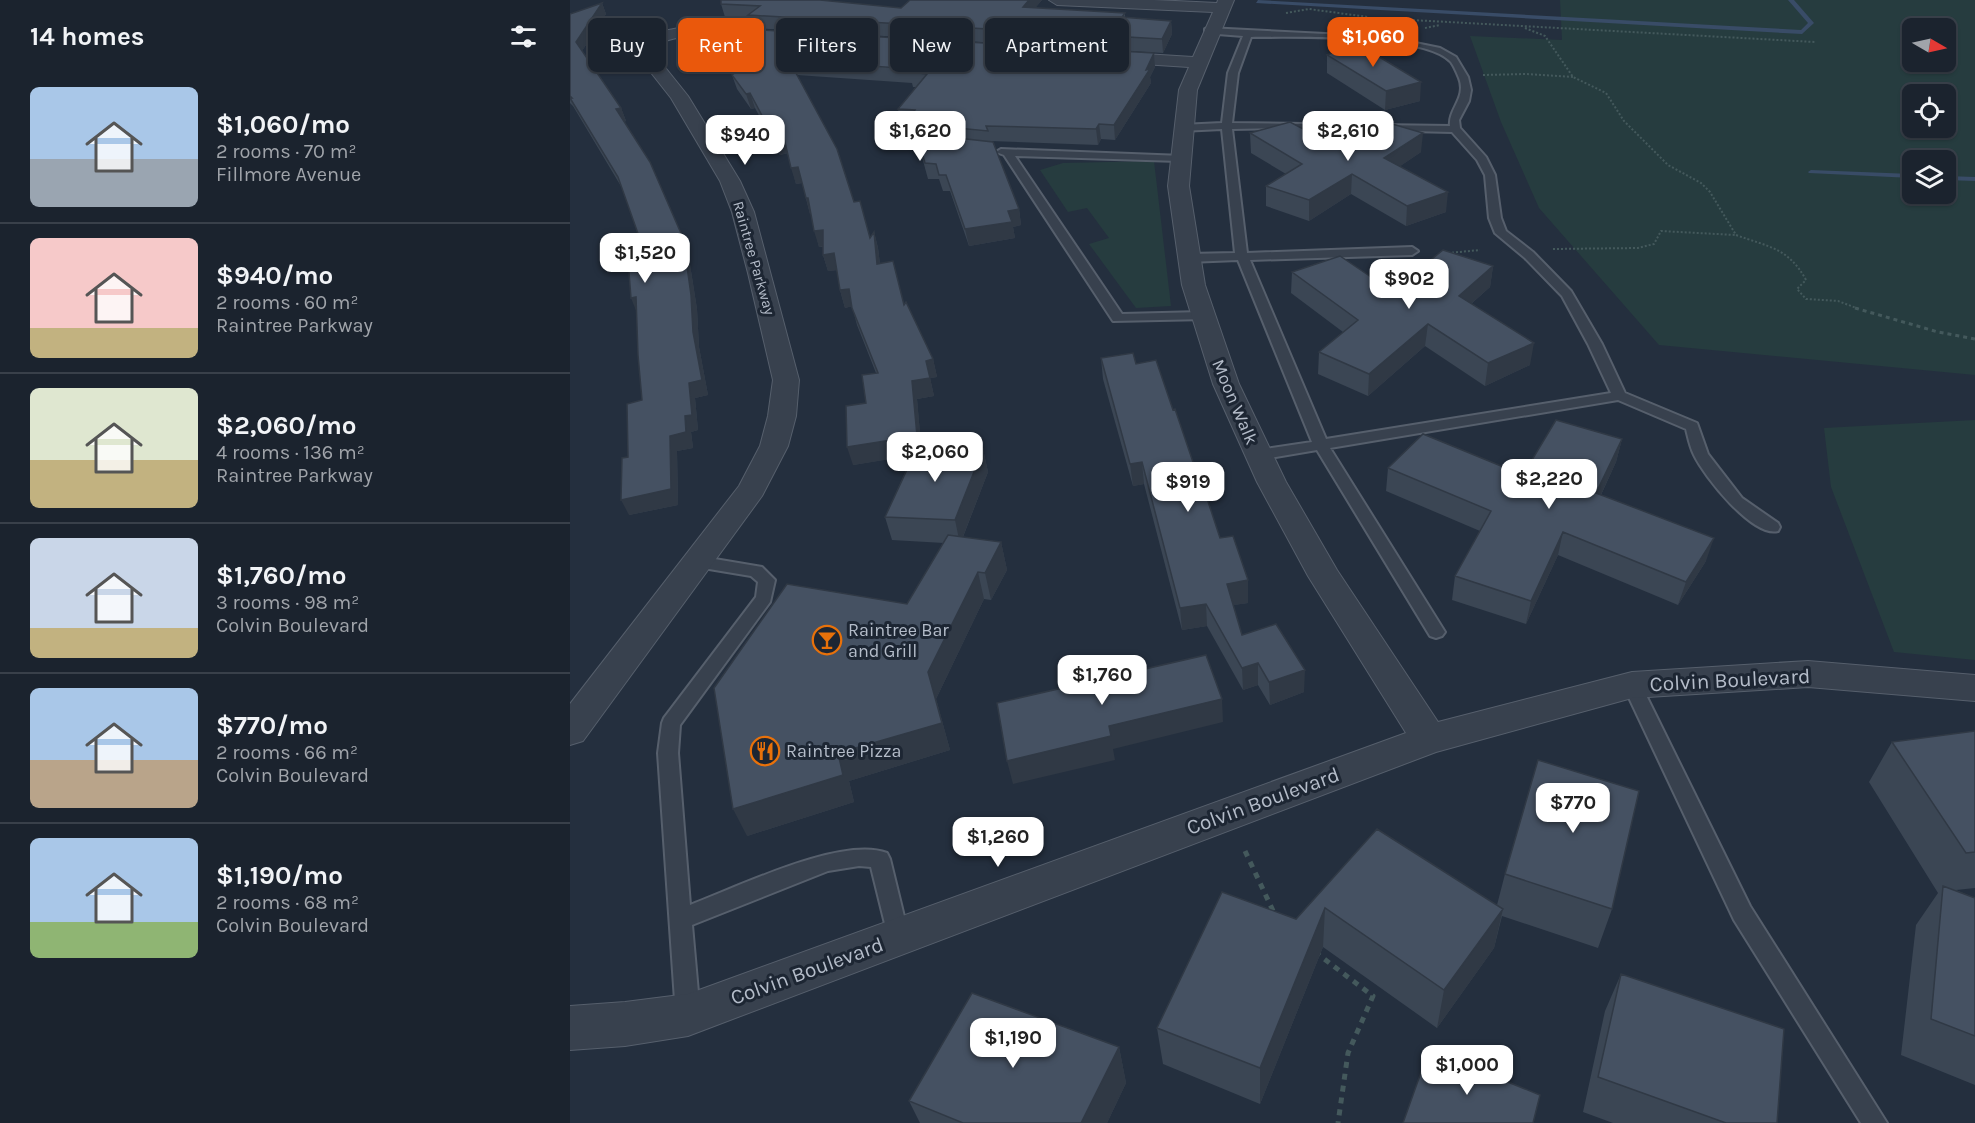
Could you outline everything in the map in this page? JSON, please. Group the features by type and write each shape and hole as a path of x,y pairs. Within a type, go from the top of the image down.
{"street":[{"path":"1058,0 1088,1 1217,16"},
{"name":"Moon Walk","path":"1217,16 1195,62 1188,86 1179,158 1180,200 1188,258 1202,316 1217,362 1257,455 1323,576 1430,739"},
{"name":"Raintree Parkway","path":"570,731 752,489 774,446 782,416 786,380 749,232 730,181 679,96 643,51 650,42 683,33 776,37"},
{"path":"1129,58 1195,62"},
{"name":"Colvin Boulevard","path":"570,1028 624,1024 688,1015 1430,739 1632,685 1808,674 1975,688"}],"lane":[{"path":"1217,16 1248,34 1386,38 1426,45 1452,58 1467,82 1465,101 1454,120 1455,129 1482,159 1490,176 1495,218 1501,233 1529,255 1567,294 1595,344 1619,396"},
{"path":"1248,34 1233,73 1227,125 1242,255 1321,445 1436,632"},
{"path":"1181,128 1227,125 1455,129"},
{"path":"986,150 1008,153 1179,158"},
{"path":"1008,153 1118,318 1202,316"},
{"path":"1188,258 1412,251"},
{"path":"1257,455 1619,396 1692,426 1701,455 1736,502 1772,527"},
{"path":"688,1015 668,753 672,723 764,598 767,580 756,571 697,562"},
{"path":"1632,685 1742,913 1875,1123"},
{"path":"681,919 827,862 859,857 880,859 898,937"}],"path":[{"path":"1276,15 1309,9 1377,18"},
{"path":"1388,19 1815,42"},
{"path":"1423,31 1427,26 1455,23"},
{"path":"1521,27 1545,36 1573,77"},
{"path":"1480,76 1526,74 1573,77 1606,93 1624,121 1668,165 1706,188 1736,235"},
{"path":"1552,249 1638,248 1654,244 1661,231 1736,235 1782,250 1791,257 1799,265 1806,280 1797,289 1806,299 1838,301 1878,316 1975,339"},
{"path":"1412,251 1426,256 1480,250"},
{"path":"1245,851 1278,923"},
{"path":"1313,950 1373,996 1348,1053 1338,1123"}],"green space":[{"path":"1560,0 1975,0 1975,375 1659,345 1539,208 1501,122 1470,36 1562,40"},
{"path":"1154,161 1171,306 1136,308 1089,244 1109,238 1087,208 1068,212 1040,170 1063,163"},
{"path":"1975,420 1975,660 1894,652 1831,487 1824,428"}],"building":[{"path":"721,0 820,0 901,8 910,0 1029,0 1023,7 1125,13 1122,17 1171,21 1162,39 1129,37 1129,18 985,18 985,29 973,28 973,18 890,18 890,23 878,23 878,18 800,18 748,15 760,6 721,4"},
{"path":"602,3 592,18 588,18 588,24 576,42 588,60 588,72 596,72 621,108 616,109 650,162 683,238 691,295 693,332 702,380 689,383 692,415 685,416 686,432 670,436 671,489 621,500 622,458 628,457 627,404 642,400 636,297 631,298 627,247 642,245 618,177 570,98 572,98 570,96 570,14"},
{"path":"764,30 776,31 776,72 795,72 837,149 854,202 860,201 870,238 874,232 877,264 893,261 904,305 906,302 933,359 926,361 930,378 912,381 917,436 847,447 846,406 866,403 862,375 878,373 852,308 849,289 840,290 834,253 823,255 823,230 814,231 808,198 806,198 798,167 791,168 784,138 775,140 750,93 746,94 732,75 736,72 764,72"},
{"path":"878,37 890,37 890,67 878,66"},
{"path":"973,42 985,43 985,72 1129,72 1129,52 1154,53 1146,70 1150,69 1114,125 1099,124 1096,129 986,126 988,131 926,125 920,128 922,134 993,142 1019,209 1008,211 1012,222 965,229 946,175 939,175 936,164 925,163 916,131 930,115 912,114 915,110 898,109 927,74 910,72 973,72"},
{"path":"1356,43 1421,82 1386,91 1327,55"},
{"path":"1382,121 1423,133 1384,158 1448,192 1407,206 1352,174 1309,200 1266,186 1302,164 1250,133 1290,122 1339,148"},
{"path":"1443,250 1493,266 1459,296 1534,343 1488,363 1428,324 1369,374 1319,352 1358,320 1292,272 1340,256 1392,291"},
{"path":"1133,353 1136,364 1156,360 1197,474 1199,474 1220,538 1233,536 1248,580 1227,584 1242,635 1276,624 1305,670 1269,682 1258,663 1242,668 1206,604 1180,608 1142,462 1130,464 1101,358"},
{"path":"1556,420 1622,439 1596,493 1714,538 1686,582 1563,532 1531,601 1455,576 1491,511 1388,468 1423,434 1523,475"},
{"path":"918,446 983,449 955,520 885,517"},
{"path":"948,535 1001,542 985,573 978,572 928,672 942,723 838,753 843,775 733,809 714,688 787,584 907,604"},
{"path":"1206,655 1222,699 1109,726 1111,736 1007,761 997,703"},
{"path":"1975,731 1975,852 1966,853 1892,742"},
{"path":"1538,760 1639,791 1612,909 1505,874"},
{"path":"1377,829 1503,909 1444,990 1325,908 1260,1068 1157,1028 1222,892 1296,919"},
{"path":"1943,886 1975,898 1975,1036 1931,1019"},
{"path":"1621,974 1784,1029 1777,1123 1726,1123 1598,1077"},
{"path":"972,993 1119,1047 1081,1123 963,1123 909,1101"},
{"path":"1429,1050 1540,1095 1533,1123 1403,1123"}],"waterway":[{"path":"1258,2 1802,32 1811,23 1791,0"},
{"path":"1811,172 1902,176"},
{"path":"1956,178 1975,179"}],"place":[{"name":"Raintree Bar and Grill","path":"827,640"},
{"name":"Raintree Pizza","path":"765,751"}]}
